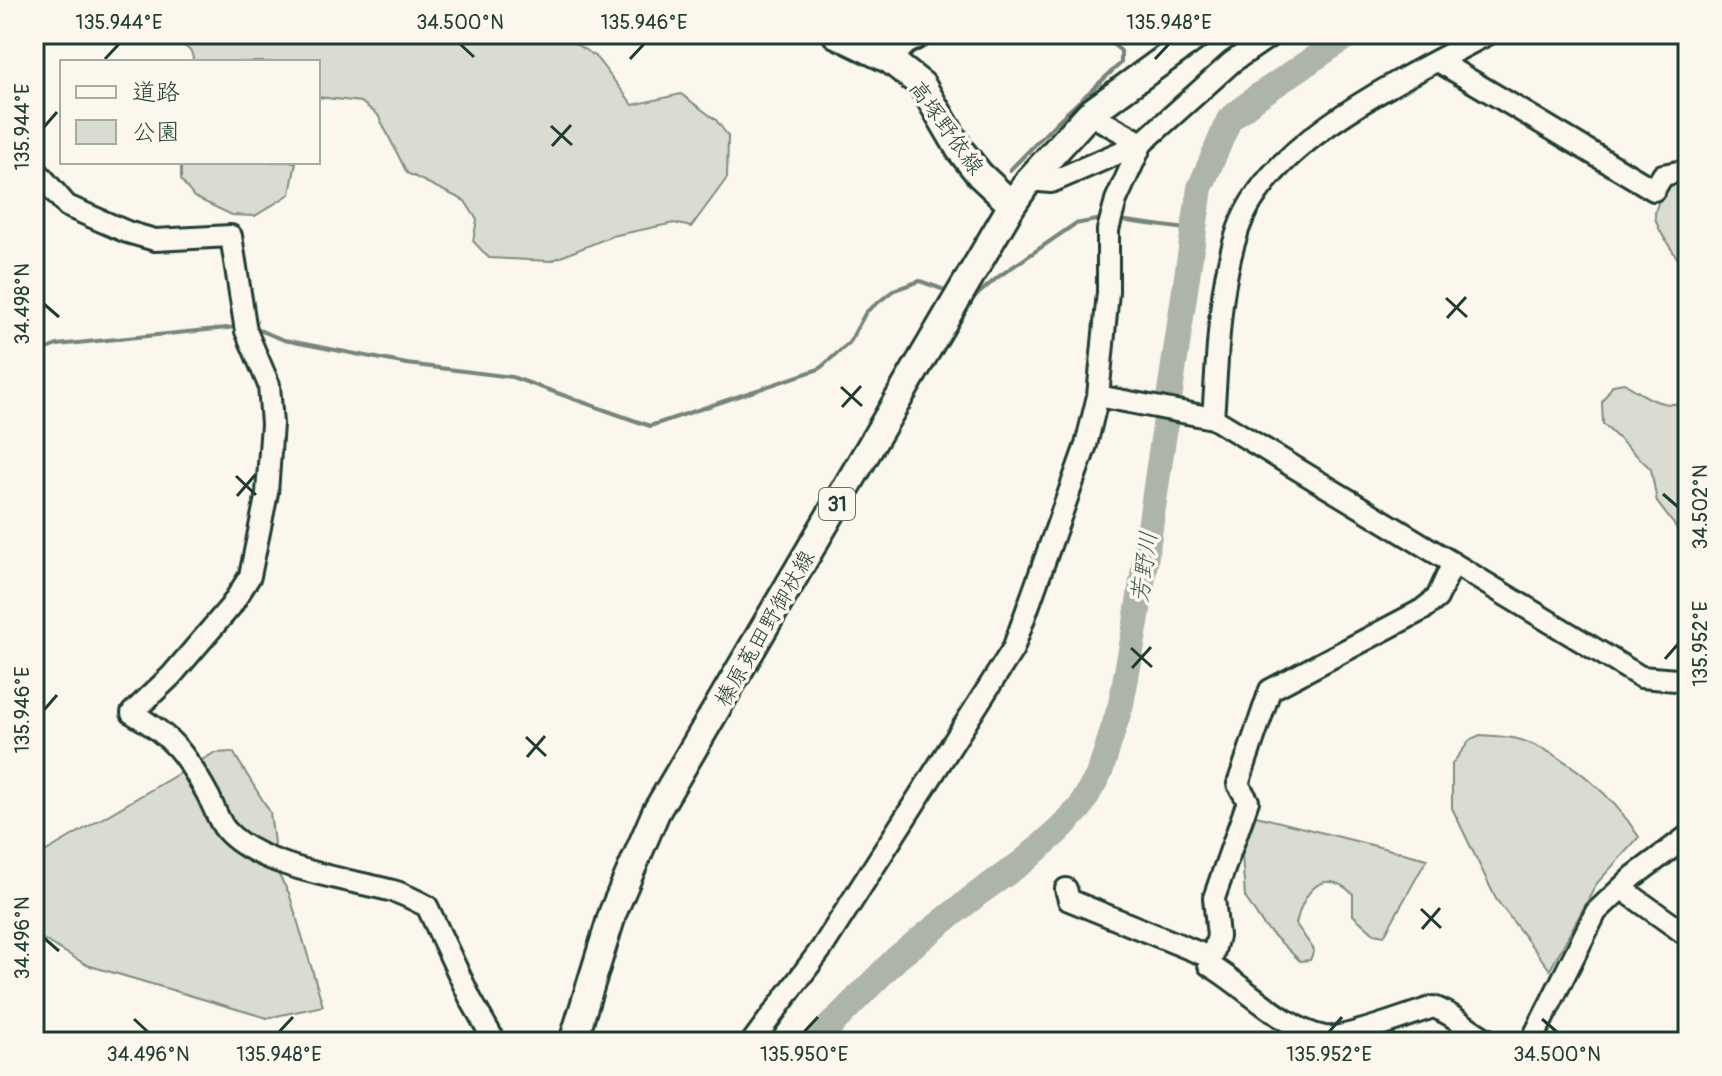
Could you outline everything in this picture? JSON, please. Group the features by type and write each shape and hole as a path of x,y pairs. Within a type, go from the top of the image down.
{"main road":[{"name":"高塚野依線","path":"836,34 890,60 922,85 960,150 980,175 1012,205"},
{"name":"榛原菟田野御杖線","path":"573,1042 613,912 656,812 1012,205 1029,180 1089,114 1199,34"}],"street":[{"path":"890,60 906,44 925,34"},
{"path":"1029,180 1051,182 1142,143 1232,62 1273,34"},
{"path":"1208,417 1224,285 1238,228 1254,198 1277,169 1336,119 1488,34"},
{"path":"1438,61 1654,190 1663,175 1688,170"},
{"path":"1089,114 1142,143"},
{"path":"752,1042 822,948 1013,649 1102,397 1108,230 1116,200 1142,143"},
{"path":"34,168 67,206 127,232 155,240 231,236 245,323 269,385 272,424 267,493 250,576 225,613 171,676 132,713 161,729 188,758 226,830 251,848 281,862 331,878 397,892 427,906 471,1000 495,1042"},
{"path":"1102,397 1208,417 1641,677 1688,681"},
{"path":"1066,889 1069,900 1212,958 1218,936 1214,898 1248,801 1238,784 1270,690 1422,610 1437,598 1453,563"},
{"path":"1531,1042 1596,912 1621,888 1688,836"},
{"path":"1621,888 1688,936"},
{"path":"1209,965 1230,977 1269,1009 1308,1031 1328,1038 1433,1007 1492,1042"}],"green space":[{"path":"166,34 559,34 595,56 633,105 681,94 716,120 728,136 727,178 691,227 674,223 612,236 551,261 489,258 473,241 477,220 465,201 407,173 378,115 361,102 320,97 320,60 193,60 191,51"},
{"path":"181,164 296,164 290,194 255,216 232,215 194,197 181,180"},
{"path":"1688,173 1688,276 1663,235 1655,213 1667,182"},
{"path":"1624,383 1662,403 1688,400 1688,543 1657,502 1651,469 1603,424 1602,402 1613,385"},
{"path":"1480,735 1519,739 1558,757 1604,793 1639,837 1597,883 1550,970 1496,899 1452,808 1452,764 1471,739"},
{"path":"233,752 270,812 278,874 289,893 323,1006 267,1018 87,965 34,934 34,863 43,853 214,753"},
{"path":"1256,816 1427,859 1384,936 1374,934 1353,915 1353,894 1332,882 1316,886 1304,902 1296,924 1314,950 1310,960 1300,961 1264,926 1245,897 1242,854"}],"waterway":[{"path":"1010,170 1121,63 1121,51 1100,34"},
{"name":"芳野川","path":"814,1042 897,958 1024,861 1059,830 1080,808 1100,772 1121,704 1136,623 1200,188 1229,120 1257,97 1350,34"},
{"path":"971,295 977,295 1075,224 1102,219"},
{"path":"1119,220 1193,230"},
{"path":"254,328 284,340 407,364 512,377 650,426 819,369 849,343 866,312 894,290 920,281 950,292"},
{"path":"34,354 57,345 237,327"}]}
